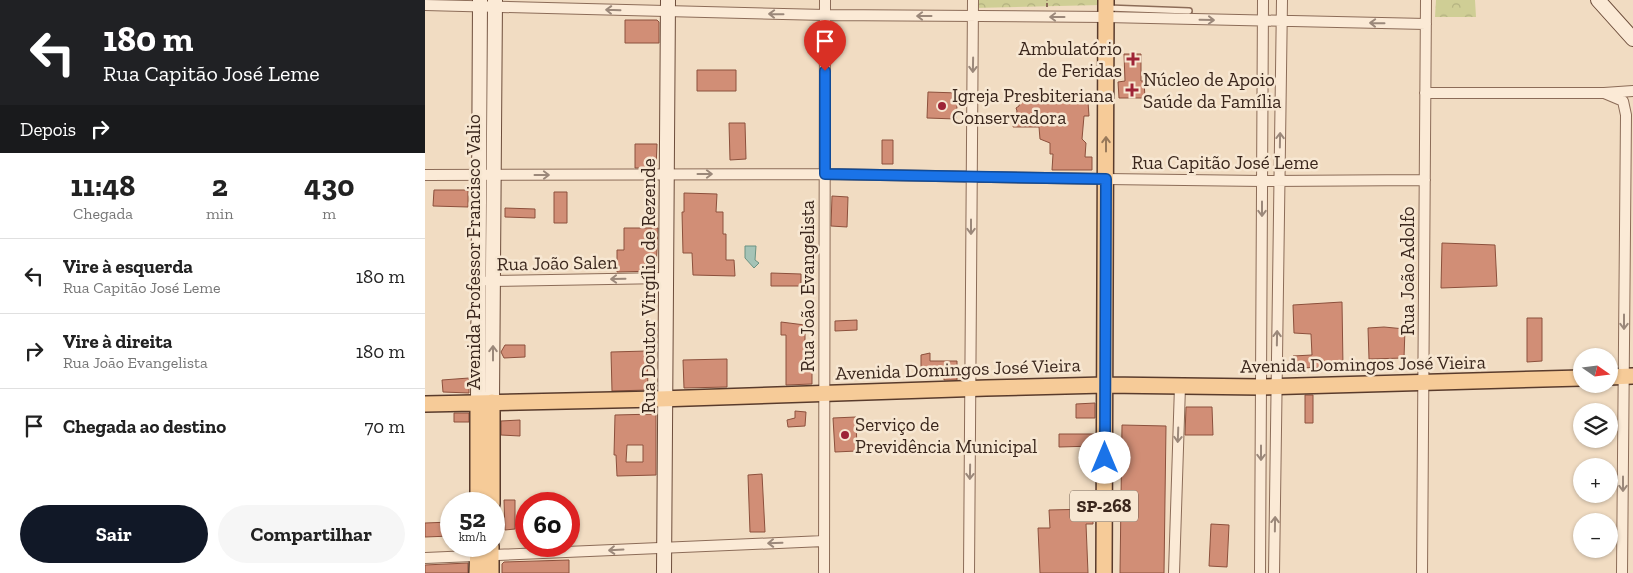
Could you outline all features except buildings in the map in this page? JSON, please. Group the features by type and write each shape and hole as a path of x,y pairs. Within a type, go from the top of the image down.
{"main road":[{"path":"1598,0 1633,39"},
{"name":"Avenida Professor Francisco Valio","path":"480,3 479,281 491,492"},
{"name":"Avenida Professor Francisco Valio","path":"479,492 493,281 495,3"},
{"name":"Rua Doutor Virgílio de Rezende","path":"664,573 668,6"},
{"name":"SP-268","path":"1104,573 1106,7"},
{"path":"479,63 494,63"},
{"path":"479,102 494,101"},
{"name":"Avenida Domingos José Vieira","path":"425,404 971,388 1105,385 1277,387 1573,378"},
{"path":"477,573 483,557"},
{"path":"487,557 491,573"}],"street":[{"name":"Rua João Evangelista","path":"824,573 825,0"},
{"path":"969,573 973,0"},
{"path":"1260,573 1263,0"},
{"path":"1274,573 1281,0"},
{"name":"Rua João Adolfo","path":"1422,573 1426,0"},
{"path":"425,5 495,3 668,6 825,15 973,16 1106,7 1263,21 1426,24"},
{"path":"1425,93 1604,93 1633,91"},
{"path":"1604,93 1623,101 1626,115 1622,377 1622,573"},
{"path":"1626,115 1633,104"},
{"name":"Rua Capitão José Leme","path":"425,175 825,174 1262,181 1425,180"},
{"name":"Rua João Salen","path":"479,281 667,278"},
{"path":"1174,573 1180,386"},
{"path":"505,551 824,541"},
{"path":"425,558 440,556"}],"lane":[{"path":"1106,7 1189,11"}],"green space":[{"path":"973,0 1101,0 1101,5 973,8"},
{"path":"1436,0 1475,0 1476,17 1435,17"}],"shaded area":[{"path":"745,246 756,246 755,260 759,263 754,268 745,258"}],"place":[{"name":"Ambulatório de Feridas","path":"1133,59"},
{"name":"Núcleo de Apoio Saúde da Família","path":"1132,90"},
{"name":"Igreja Presbiteriana Conservadora","path":"942,106"},
{"name":"Serviço de Previdência Municipal","path":"845,435"}],"route":[{"path":"825,71 825,174 1106,179 1105,458"}]}
